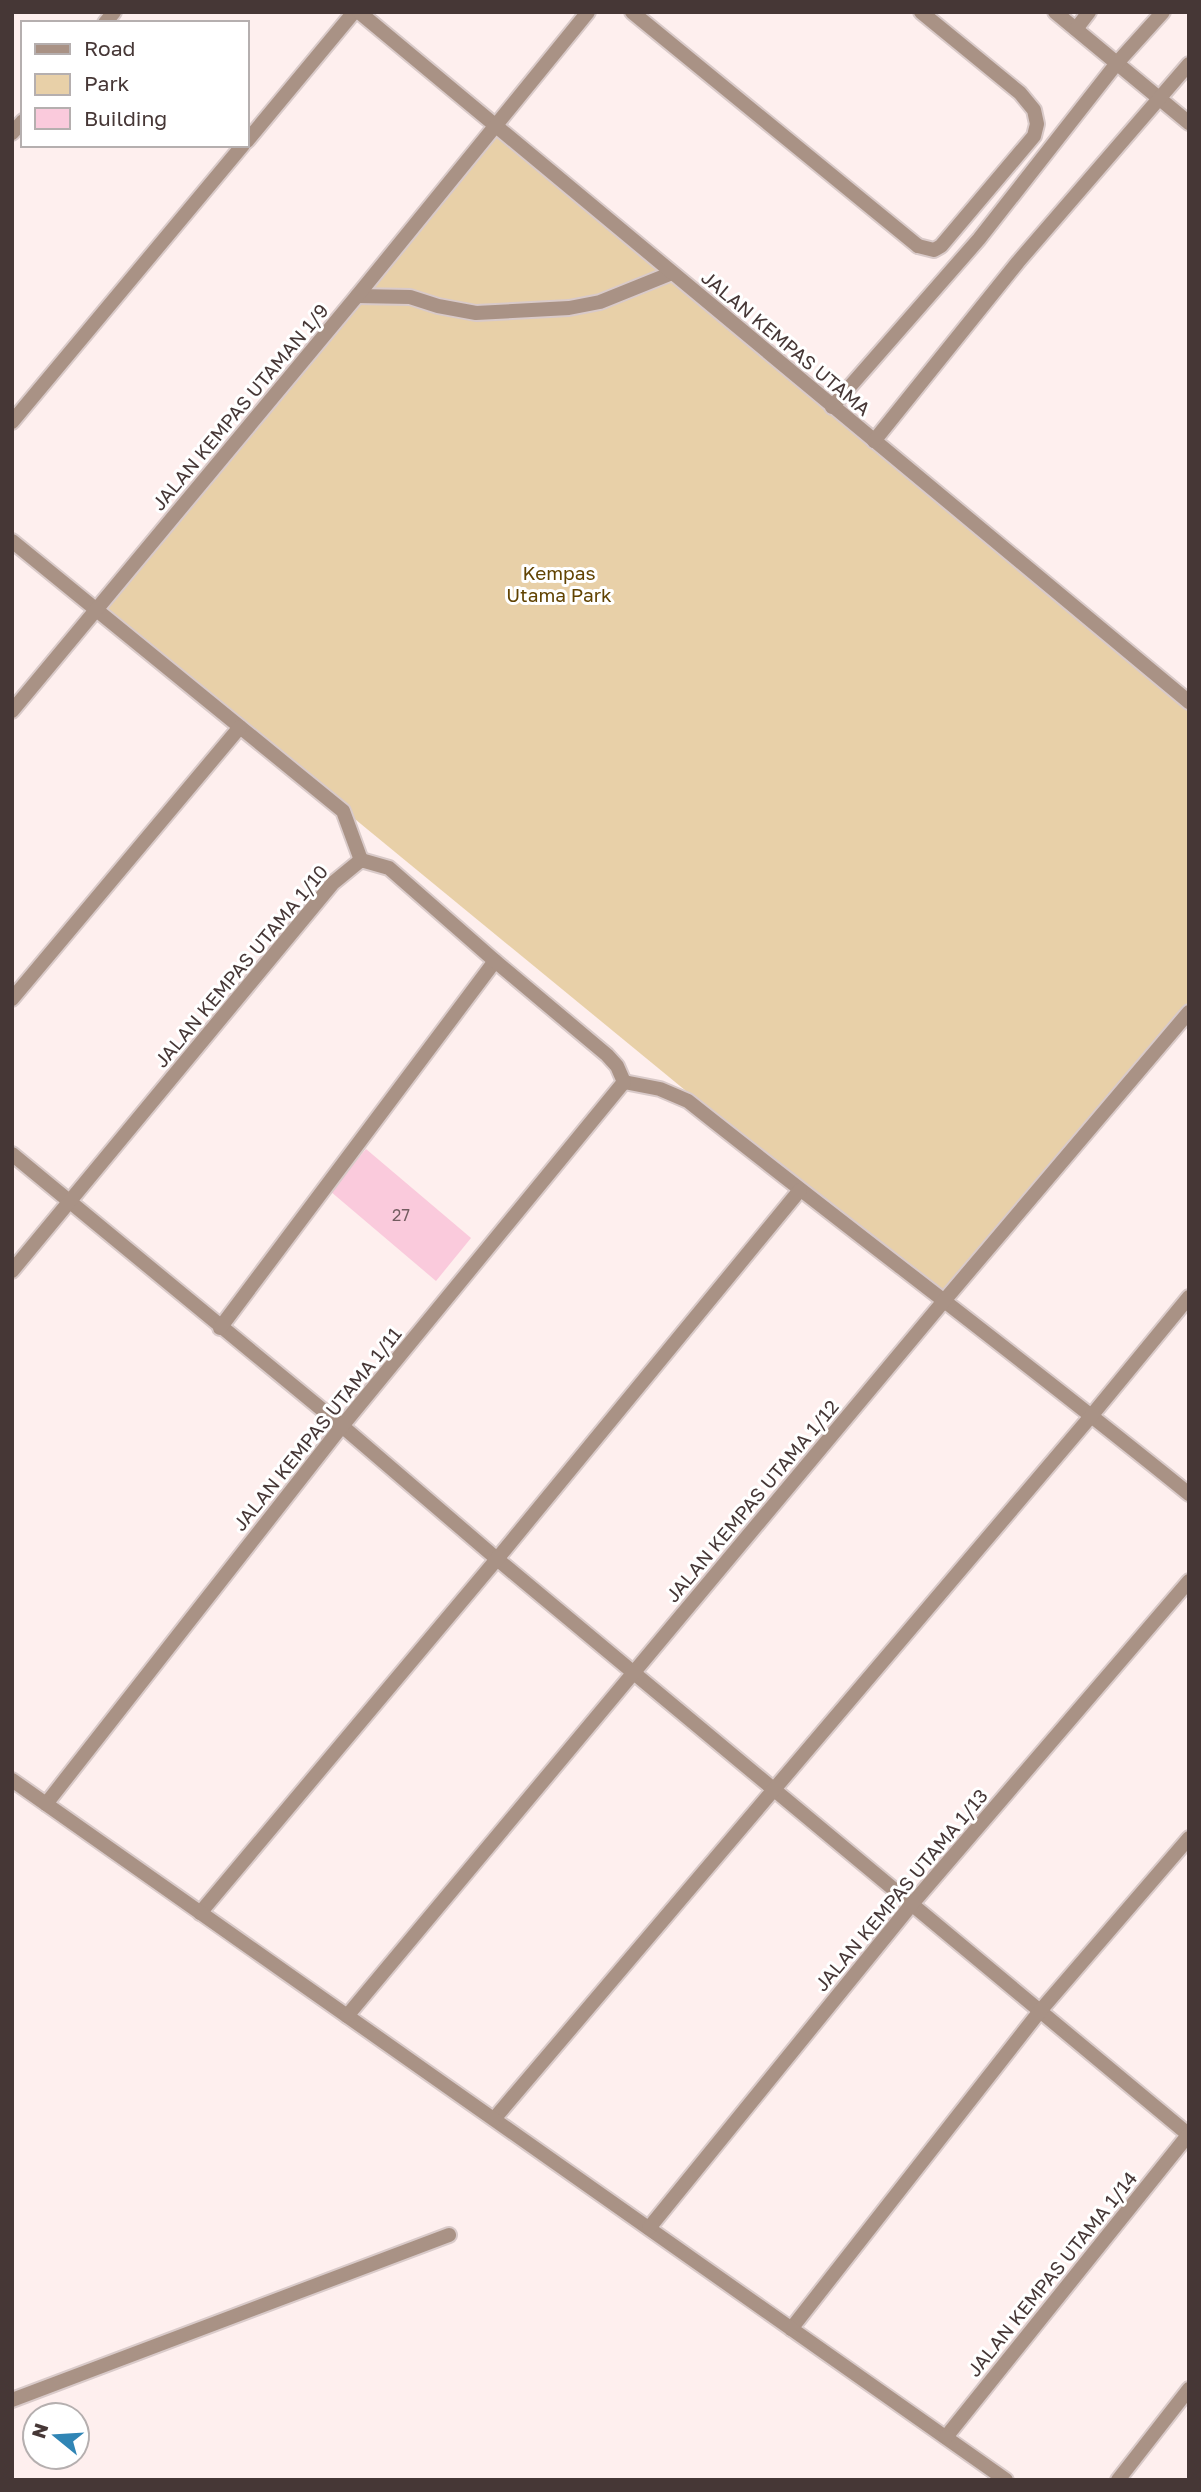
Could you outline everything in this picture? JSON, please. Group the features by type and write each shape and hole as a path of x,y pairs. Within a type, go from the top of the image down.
{"street":[{"name":"JALAN KEMPAS UTAMA","path":"357,12 1189,702"},
{"path":"248,140 357,12"},
{"name":"JALAN KEMPAS UTAMAN 1/9","path":"12,711 357,296 588,12"},
{"path":"632,12 918,246 934,250 941,246 1034,136 1038,124 1034,110 1020,93 921,12"},
{"path":"1055,12 1189,123"},
{"path":"1076,29 1089,12"},
{"path":"832,407 979,239 1117,63 1163,12"},
{"path":"874,441 1018,262 1189,64"},
{"path":"12,422 241,147"},
{"path":"357,296 410,298 476,313 569,308 600,302 672,273"},
{"path":"12,541 98,608 343,811 361,860 389,868 607,1055 617,1066 624,1082 660,1089 688,1101 943,1302 1092,1415 1189,1494"},
{"path":"12,999 240,727"},
{"name":"JALAN KEMPAS UTAMA 1/10","path":"12,1272 333,883 361,860"},
{"path":"220,1328 495,961"},
{"name":"JALAN KEMPAS UTAMA 1/12","path":"347,2016 943,1302 1189,1012"},
{"name":"JALAN KEMPAS UTAMA 1/11","path":"46,1804 342,1426 624,1082"},
{"path":"12,1154 342,1426 497,1559 1189,2134"},
{"path":"201,1913 800,1190"},
{"path":"494,2119 1092,1415 1189,1297"},
{"name":"JALAN KEMPAS UTAMA 1/13","path":"649,2228 912,1905 1189,1581"},
{"path":"12,1780 1006,2480"},
{"path":"792,2329 1040,2011 1189,1839"},
{"name":"JALAN KEMPAS UTAMA 1/14","path":"946,2437 1189,2134"},
{"path":"12,2400 449,2235"},
{"path":"1118,2480 1189,2389"}],"green space":[{"name":"Kempas Utama Park","path":"495,126 1189,702 1189,1012 943,1302 98,608"}],"building":[{"path":"366,1149 471,1238 436,1281 330,1191"}]}
